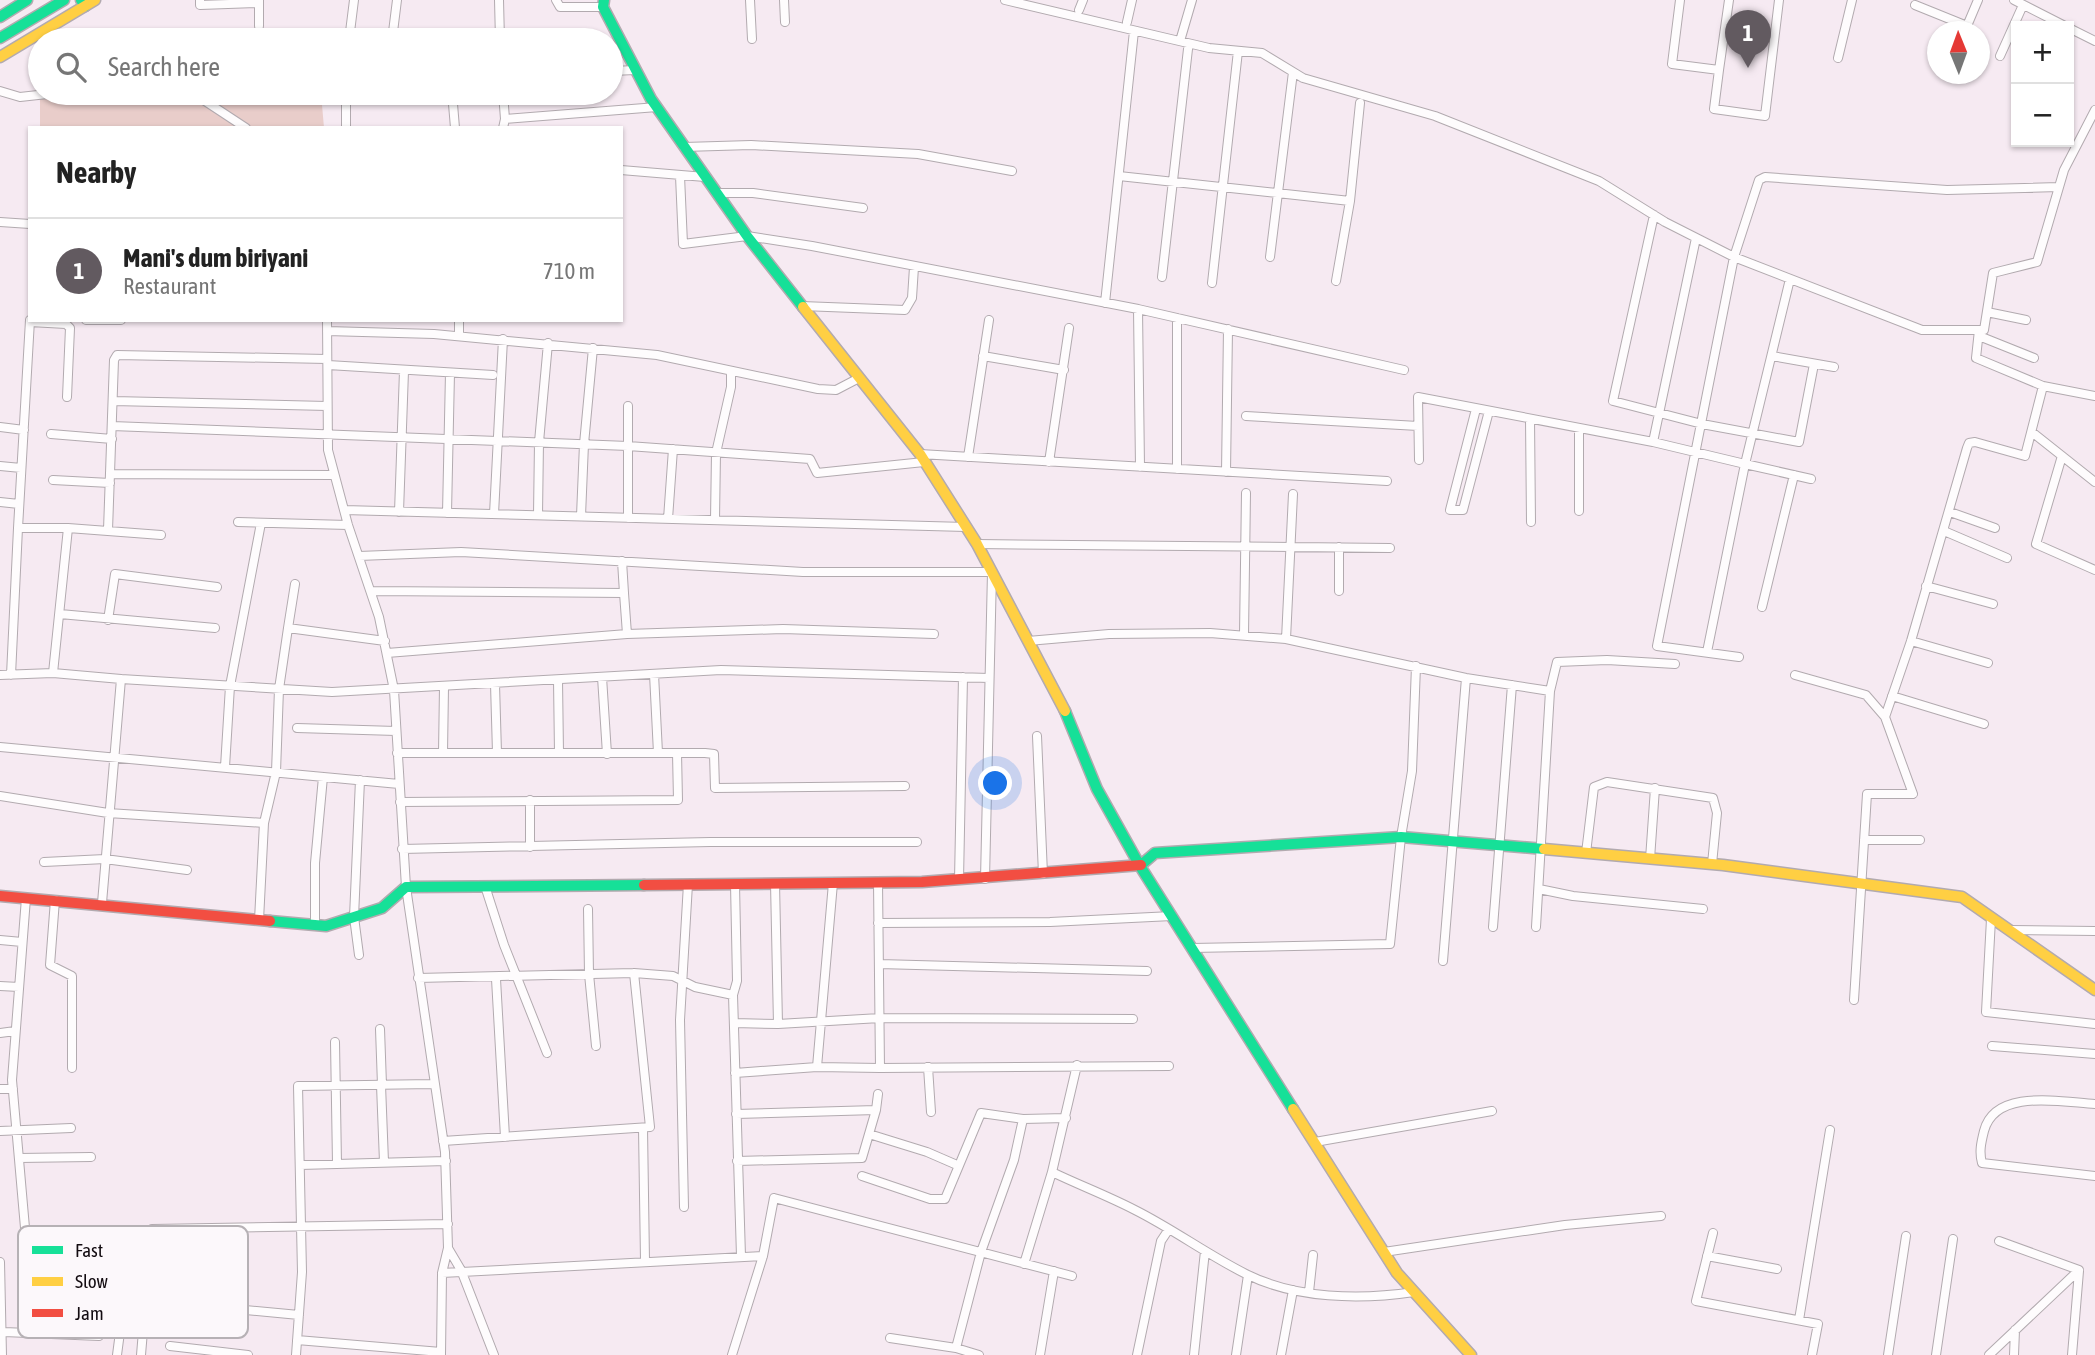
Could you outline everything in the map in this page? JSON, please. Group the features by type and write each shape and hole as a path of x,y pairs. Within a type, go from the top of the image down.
{"main road":[{"path":"0,17 27,0"},
{"path":"0,38 64,0"},
{"path":"46,28 87,2"},
{"path":"604,3 612,28"},
{"path":"0,57 28,39"},
{"path":"623,52 657,107 747,236 922,458 992,572 1067,715 1097,789 1140,866 1384,1252 1414,1292 1471,1355"},
{"path":"0,896 102,903 326,926 382,908 405,887 985,879 1140,866 1155,852 1401,837 1712,864 1962,897 2095,990"}],"street":[{"path":"200,0 200,5 259,2 259,26"},
{"path":"350,28 354,0"},
{"path":"394,28 397,0"},
{"path":"499,0 500,28"},
{"path":"556,0 560,7 604,3"},
{"path":"750,0 752,39"},
{"path":"784,0 785,22"},
{"path":"1005,0 1044,5 1134,31 1180,41 1262,53 1303,78 1435,116 1600,181 1654,215 1734,257 1922,330 1979,333 2034,358"},
{"path":"1079,10 1083,0"},
{"path":"1127,22 1132,0"},
{"path":"1180,41 1192,0"},
{"path":"1680,0 1672,64 1719,70"},
{"path":"1729,0 1714,110 1765,116 1779,0"},
{"path":"1838,58 1852,0"},
{"path":"1914,5 1967,26 1978,0"},
{"path":"2014,0 2055,21"},
{"path":"2000,56 2024,5"},
{"path":"2074,30 2095,41"},
{"path":"1105,303 1134,31"},
{"path":"1163,277 1188,48"},
{"path":"1212,283 1238,51"},
{"path":"623,71 636,70"},
{"path":"1270,257 1293,72"},
{"path":"0,91 20,97 28,96"},
{"path":"1336,281 1350,201 1360,103"},
{"path":"211,105 243,126"},
{"path":"346,105 346,126"},
{"path":"453,105 455,126"},
{"path":"503,105 504,124 657,107"},
{"path":"1979,333 1984,330 1993,273 2037,262 2059,187 2095,110"},
{"path":"684,147 751,145 918,155 1012,172"},
{"path":"623,170 705,177"},
{"path":"680,176 683,244 691,246 747,236 1138,309 1404,370"},
{"path":"1119,176 1350,201"},
{"path":"1739,657 1657,646 1734,257 1759,180 1765,177 1947,190 2059,187"},
{"path":"717,194 753,193 863,208"},
{"path":"1654,215 1614,401 1702,424 1799,442 1814,364"},
{"path":"0,222 28,224"},
{"path":"1653,442 1696,238"},
{"path":"802,306 905,310 912,299 914,267"},
{"path":"1707,652 1745,464 1790,279"},
{"path":"1138,309 1140,467"},
{"path":"1987,312 2026,320"},
{"path":"1177,318 1177,469"},
{"path":"968,457 989,320"},
{"path":"11,675 30,322"},
{"path":"42,322 66,324 70,328 67,397"},
{"path":"297,1340 441,1354 442,1273 448,1248 446,1161 405,887 394,690 385,641 334,475 327,433 327,322"},
{"path":"458,336 459,322"},
{"path":"1049,462 1069,328"},
{"path":"1226,472 1228,329"},
{"path":"327,331 503,339 657,355 818,389 836,390 859,378"},
{"path":"1979,333 1976,358 2043,386 2095,396"},
{"path":"494,514 503,339"},
{"path":"538,515 539,442 548,343"},
{"path":"581,516 584,444 593,348"},
{"path":"108,530 114,360 117,355 328,362 493,375"},
{"path":"983,356 1064,370"},
{"path":"1772,356 1834,368"},
{"path":"400,512 404,370"},
{"path":"715,520 716,453 731,387 731,371"},
{"path":"447,513 450,373"},
{"path":"1885,717 1911,641 1969,443 2025,456 2043,386"},
{"path":"1419,460 1418,397 1653,442 1811,479"},
{"path":"113,401 327,406"},
{"path":"628,407 628,518"},
{"path":"1476,408 1450,510 1463,510 1489,411"},
{"path":"1246,416 1418,426"},
{"path":"1530,419 1531,522"},
{"path":"112,426 673,449 810,459 817,473 922,458 968,457 1387,481"},
{"path":"0,427 24,430"},
{"path":"1579,428 1580,510"},
{"path":"2033,433 2095,482"},
{"path":"51,434 112,439"},
{"path":"668,519 673,449"},
{"path":"2062,456 2036,544 2094,567"},
{"path":"0,466 21,468"},
{"path":"53,480 334,475"},
{"path":"1762,607 1794,475"},
{"path":"1244,635 1246,493"},
{"path":"1286,639 1293,494"},
{"path":"0,502 19,504"},
{"path":"344,510 966,527"},
{"path":"1950,512 1995,528"},
{"path":"237,523 348,525"},
{"path":"225,767 230,686 261,523"},
{"path":"18,528 68,528 161,535"},
{"path":"53,673 68,528"},
{"path":"1944,531 2007,558"},
{"path":"977,544 1390,548"},
{"path":"1339,547 1339,591"},
{"path":"359,556 461,552 803,572 992,572 985,879"},
{"path":"622,561 626,634"},
{"path":"108,620 115,574 217,587"},
{"path":"259,919 264,823 276,772 279,689 295,584"},
{"path":"1926,586 1993,604"},
{"path":"371,592 624,593"},
{"path":"60,614 215,628"},
{"path":"288,628 385,641"},
{"path":"387,653 626,634 772,629 934,634"},
{"path":"1028,641 1109,634 1244,635 1286,639 1466,678 1550,691"},
{"path":"1911,641 1988,663"},
{"path":"1536,927 1550,691 1557,662 1607,660 1675,664"},
{"path":"1192,948 1390,944 1401,837 1412,771 1416,666"},
{"path":"0,675 53,673 279,689 394,690 721,670 989,678"},
{"path":"654,674 658,753"},
{"path":"1795,675 1866,695 1885,717 1913,794 1867,794 1854,1000"},
{"path":"602,677 607,754"},
{"path":"959,880 963,677"},
{"path":"1443,961 1466,678"},
{"path":"102,903 121,679"},
{"path":"558,680 559,753"},
{"path":"495,684 497,753"},
{"path":"1493,928 1512,685"},
{"path":"443,753 444,687"},
{"path":"1892,696 1984,724"},
{"path":"298,728 396,731"},
{"path":"1037,736 1043,874"},
{"path":"0,747 399,784"},
{"path":"397,753 714,754 715,788 905,786"},
{"path":"400,802 678,800 677,753"},
{"path":"315,925 315,863 323,777"},
{"path":"359,955 354,917 360,780"},
{"path":"1586,853 1591,799 1597,783 1655,788 1713,798 1717,813 1712,864"},
{"path":"1650,859 1655,788"},
{"path":"0,796 108,813 264,823"},
{"path":"530,800 530,847"},
{"path":"1864,840 1920,840"},
{"path":"402,849 710,842 918,842"},
{"path":"44,862 105,859 187,870"},
{"path":"878,882 880,1068"},
{"path":"775,883 778,1024"},
{"path":"817,1067 832,883"},
{"path":"684,1207 680,1020 688,884"},
{"path":"735,884 737,981 733,995 733,1023 741,1256"},
{"path":"485,886 547,1053"},
{"path":"1539,889 1573,896 1703,909"},
{"path":"25,1226 13,1088 26,898"},
{"path":"55,900 50,965 72,976 72,1068"},
{"path":"588,909 589,974 596,1046"},
{"path":"878,923 1049,922 1172,916"},
{"path":"1990,919 1986,1012 2095,1024"},
{"path":"2010,930 2095,931"},
{"path":"0,940 22,942"},
{"path":"879,964 1147,971"},
{"path":"418,978 496,979 517,975 634,973 673,976 695,987 733,995"},
{"path":"443,1140 650,1127 634,973"},
{"path":"496,979 505,1137"},
{"path":"0,986 19,987"},
{"path":"733,1023 778,1024 880,1018 1133,1019"},
{"path":"380,1029 384,1163"},
{"path":"0,1033 15,1031"},
{"path":"335,1042 337,1164"},
{"path":"1992,1046 2095,1054"},
{"path":"1024,1264 1052,1172 1077,1065"},
{"path":"735,1073 817,1067 1169,1066"},
{"path":"928,1067 931,1112"},
{"path":"296,1355 302,1225 298,1086 433,1084"},
{"path":"0,1089 13,1088"},
{"path":"737,1161 862,1157 876,1110 877,1094"},
{"path":"2095,1104 2026,1100 2009,1105 1996,1111 1986,1121 1980,1154 1982,1163 2095,1176"},
{"path":"736,1114 876,1110"},
{"path":"1315,1142 1492,1111"},
{"path":"862,1177 930,1199 945,1199 981,1113 1023,1119 1066,1118"},
{"path":"956,1348 981,1252 1014,1160 1023,1119"},
{"path":"0,1131 71,1128"},
{"path":"643,1128 645,1261"},
{"path":"1799,1321 1830,1130"},
{"path":"869,1134 927,1152 957,1165"},
{"path":"19,1158 91,1157"},
{"path":"300,1165 446,1161"},
{"path":"1052,1172 1169,1229 1248,1275 1293,1290 1375,1298 1414,1292"},
{"path":"732,1355 763,1256 774,1198 1072,1276"},
{"path":"1384,1252 1565,1225 1661,1216"},
{"path":"248,1226 448,1224"},
{"path":"1138,1355 1161,1241 1169,1229"},
{"path":"1713,1233 1696,1301 1818,1324 1811,1355"},
{"path":"1888,1355 1906,1236"},
{"path":"1936,1355 1953,1239"},
{"path":"1998,1241 2079,1270"},
{"path":"448,1248 461,1270 494,1355"},
{"path":"1194,1355 1205,1251"},
{"path":"1308,1292 1313,1255"},
{"path":"1707,1255 1777,1269"},
{"path":"442,1273 763,1256"},
{"path":"0,1262 4,1332 2,1355"},
{"path":"1989,1355 2079,1270"},
{"path":"2072,1355 2079,1270"},
{"path":"1040,1355 1054,1271"},
{"path":"1236,1355 1248,1275"},
{"path":"1281,1355 1293,1290"},
{"path":"248,1310 299,1315"},
{"path":"2014,1355 2015,1330"},
{"path":"4,1332 18,1333"},
{"path":"890,1338 956,1348 979,1355"},
{"path":"170,1346 248,1355"}],"shaded area":[{"path":"40,105 322,105 324,126 40,126"}],"traffic: fast":[{"path":"0,17 27,0"},
{"path":"0,38 64,0"},
{"path":"81,0 85,6"},
{"path":"604,0 603,7 614,28"},
{"path":"623,45 651,99 747,236 803,307"},
{"path":"1065,711 1097,789 1140,866 1293,1109"},
{"path":"1141,865 1155,853 1401,837 1544,849"},
{"path":"270,921 326,926 382,908 406,887 644,885"}],"traffic: slow":[{"path":"48,28 95,0"},
{"path":"0,57 28,40"},
{"path":"803,307 920,454 977,544 1065,711"},
{"path":"1544,849 1723,865 1962,897 2095,990"},
{"path":"1293,1109 1397,1273 1471,1355"}],"traffic: jam":[{"path":"644,885 922,882 1141,865"},
{"path":"0,896 270,921"}],"place":[{"name":"Mani's dum biriyani","path":"1748,68"}]}
